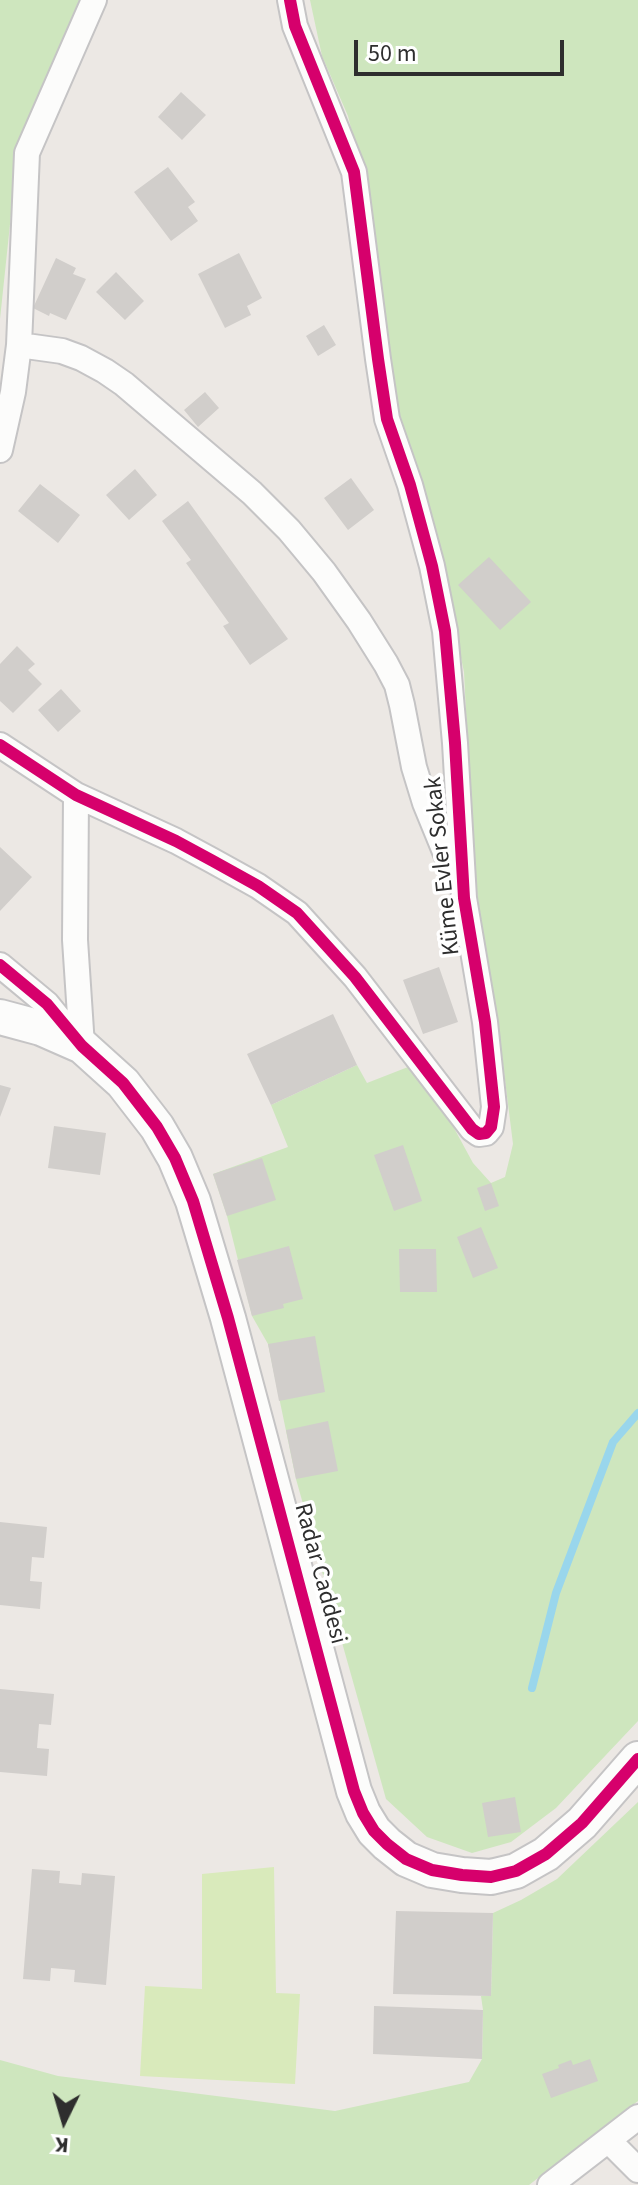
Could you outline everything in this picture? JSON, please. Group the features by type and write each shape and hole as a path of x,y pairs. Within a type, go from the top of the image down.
{"street":[{"path":"0,450 11,404 19,345 27,153 94,0"},
{"name":"Küme Evler Sokak","path":"0,745 76,795 176,841 258,886 297,913 355,977 472,1129 479,1134 486,1133 491,1127 494,1107 485,1022 464,898 445,631 432,566 410,485 387,419 354,172 295,26 279,0"},
{"name":"Küme Evler Sokak","path":"290,0 295,26"},
{"name":"Küme Evler Sokak","path":"19,345 62,351 81,358 124,384 252,493 289,530 324,572 359,621 397,685 425,803 464,898"},
{"path":"76,795 75,952 82,1046"},
{"path":"0,965 47,1004 82,1046"},
{"name":"Radar Caddesi","path":"0,1017 41,1028 82,1046 123,1083 157,1127 175,1158 193,1201 228,1318 354,1791 374,1831 406,1859 432,1870 491,1877 516,1871 546,1854 582,1823 638,1759"},
{"path":"550,2185 638,2117"},
{"path":"609,2141 638,2170"}],"green space":[{"path":"0,0 79,0 17,158 0,319"},
{"path":"310,0 638,0 638,1721 556,1808 511,1842 472,1853 427,1837 386,1799 296,1479 268,1344 252,1316 213,1174 288,1147 271,1105 357,1065 367,1083 408,1067 442,1106 473,1163 491,1183 505,1177 513,1144 474,873 464,672 447,591 395,407 369,200 348,116 322,56"},
{"path":"638,1802 638,2101 529,2185 0,2185 0,2060 58,2076 335,2111 469,2082 482,2059 481,1996 491,1996 493,1913 557,1879"},
{"path":"274,1867 276,1993 300,1994 295,2084 140,2076 145,1986 202,1989 202,1874"}],"building":[{"path":"181,92 206,115 182,140 158,117"},
{"path":"168,167 195,202 188,207 198,221 171,241 134,192"},
{"path":"239,253 262,298 247,306 251,315 225,328 198,274"},
{"path":"56,258 76,268 73,274 86,279 66,320 33,308"},
{"path":"116,272 144,301 125,320 96,292"},
{"path":"324,325 336,345 318,356 306,336"},
{"path":"205,392 219,408 198,427 184,410"},
{"path":"135,469 157,495 129,520 106,495"},
{"path":"351,478 374,510 348,530 324,498"},
{"path":"40,484 80,515 58,543 18,511"},
{"path":"188,501 288,639 250,665 223,626 229,623 186,563 191,560 162,521"},
{"path":"489,557 531,602 500,630 458,585"},
{"path":"17,646 35,664 28,670 42,684 13,713 0,701 0,664"},
{"path":"61,689 81,711 58,732 38,710"},
{"path":"0,847 32,877 0,911"},
{"path":"439,967 458,1022 423,1034 403,980"},
{"path":"333,1014 357,1065 271,1105 247,1054"},
{"path":"0,1085 11,1088 0,1117"},
{"path":"54,1126 106,1133 100,1175 48,1168"},
{"path":"403,1145 422,1201 394,1211 374,1155"},
{"path":"262,1158 276,1200 227,1216 213,1174"},
{"path":"491,1183 499,1206 485,1211 477,1188"},
{"path":"481,1227 498,1268 473,1278 457,1237"},
{"path":"289,1246 303,1299 283,1304 284,1308 252,1316 237,1260"},
{"path":"399,1249 436,1249 437,1292 400,1292"},
{"path":"315,1336 325,1392 279,1401 268,1344"},
{"path":"328,1421 338,1471 296,1479 286,1430"},
{"path":"0,1522 47,1527 44,1558 32,1557 30,1581 42,1582 40,1609 0,1605"},
{"path":"0,1689 54,1694 51,1725 39,1724 37,1748 49,1749 47,1776 0,1772"},
{"path":"515,1797 521,1832 488,1837 482,1803"},
{"path":"32,1869 60,1871 59,1883 81,1885 82,1873 115,1876 106,1985 74,1982 75,1970 51,1968 50,1981 23,1979"},
{"path":"396,1911 493,1913 491,1996 393,1994"},
{"path":"374,2006 483,2010 482,2059 373,2054"},
{"path":"590,2059 598,2081 551,2098 542,2074 571,2060 573,2065"}],"waterway":[{"path":"532,1688 556,1593 613,1442 638,1413"}],"cycle path":[{"path":"0,745 76,795 176,841 258,886 297,913 355,977 472,1129 479,1134 486,1133 491,1127 494,1107 485,1022 464,898 445,631 432,566 410,485 387,419 354,172 295,26 290,0"},
{"path":"0,965 47,1004 82,1046 123,1083 157,1127 175,1158 193,1201 228,1318 354,1791 374,1831 406,1859 432,1870 491,1877 516,1871 546,1854 582,1823 638,1759"}]}
